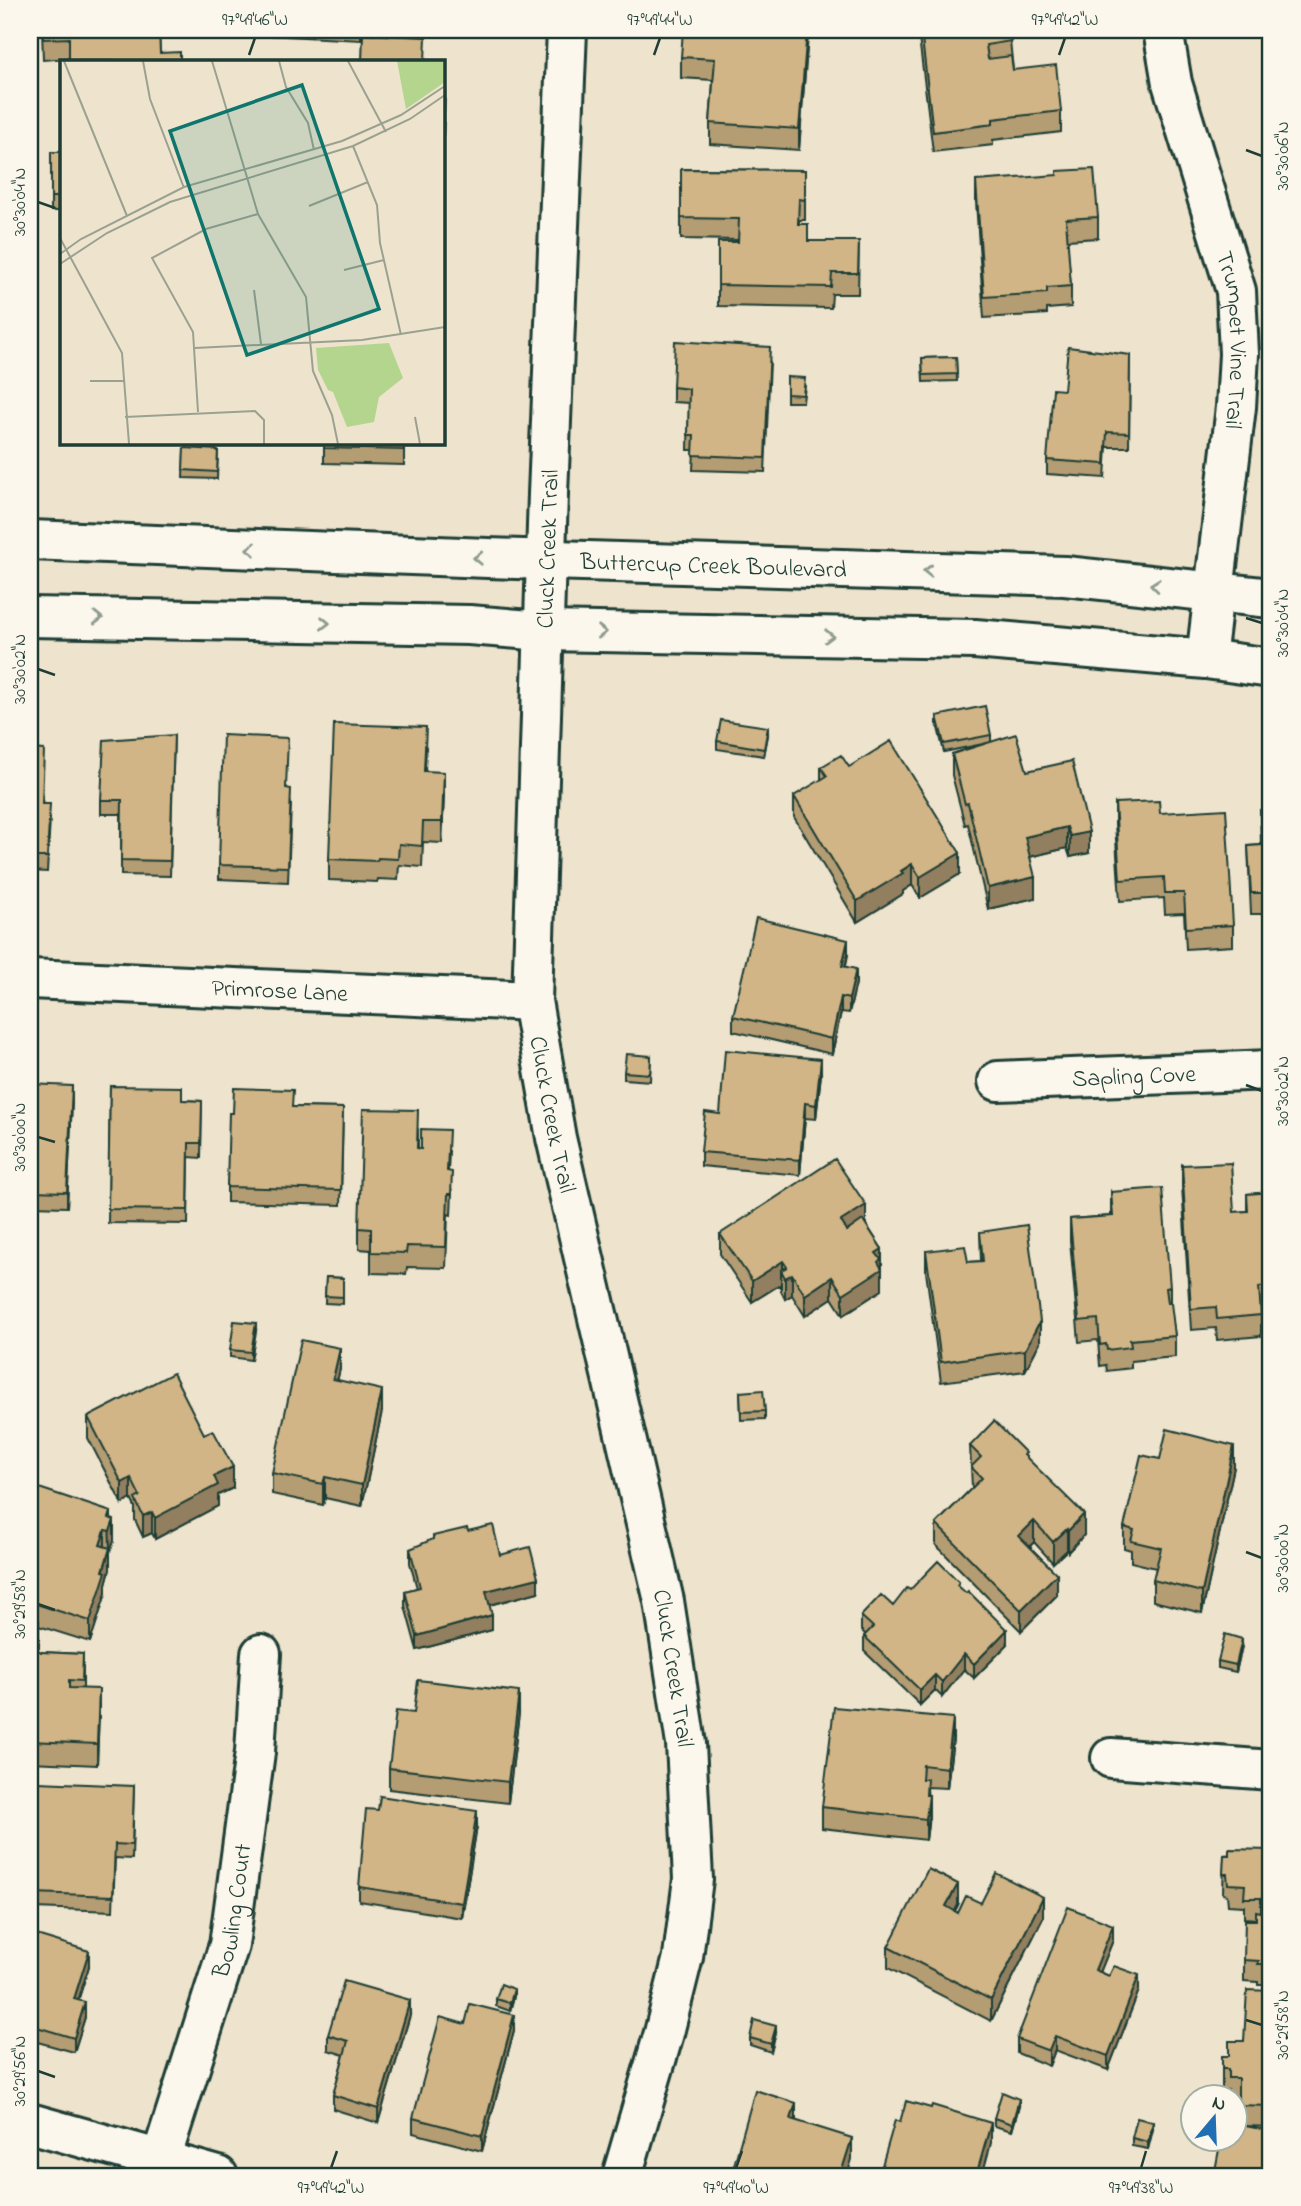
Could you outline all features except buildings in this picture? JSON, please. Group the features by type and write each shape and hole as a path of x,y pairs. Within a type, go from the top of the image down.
{"street":[{"name":"Cluck Creek Trail","path":"567,30 531,1001 556,1138 664,1601 686,1744 693,1879 683,1957 622,2176"},
{"name":"Trumpet Vine Trail","path":"1163,30 1172,83 1236,291 1240,354 1237,394 1206,659"},
{"name":"Buttercup Creek Boulevard","path":"30,540 1065,576 1271,598"},
{"path":"30,617 469,625 544,631 975,639 1271,667"},
{"name":"Primrose Lane","path":"30,979 531,1001"},
{"name":"Sapling Cove","path":"998,1081 1271,1070"},
{"name":"Bowling Court","path":"161,2159 229,1945 256,1752 261,1654"},
{"path":"1111,1758 1271,1770"},
{"path":"30,2123 218,2176"}]}
